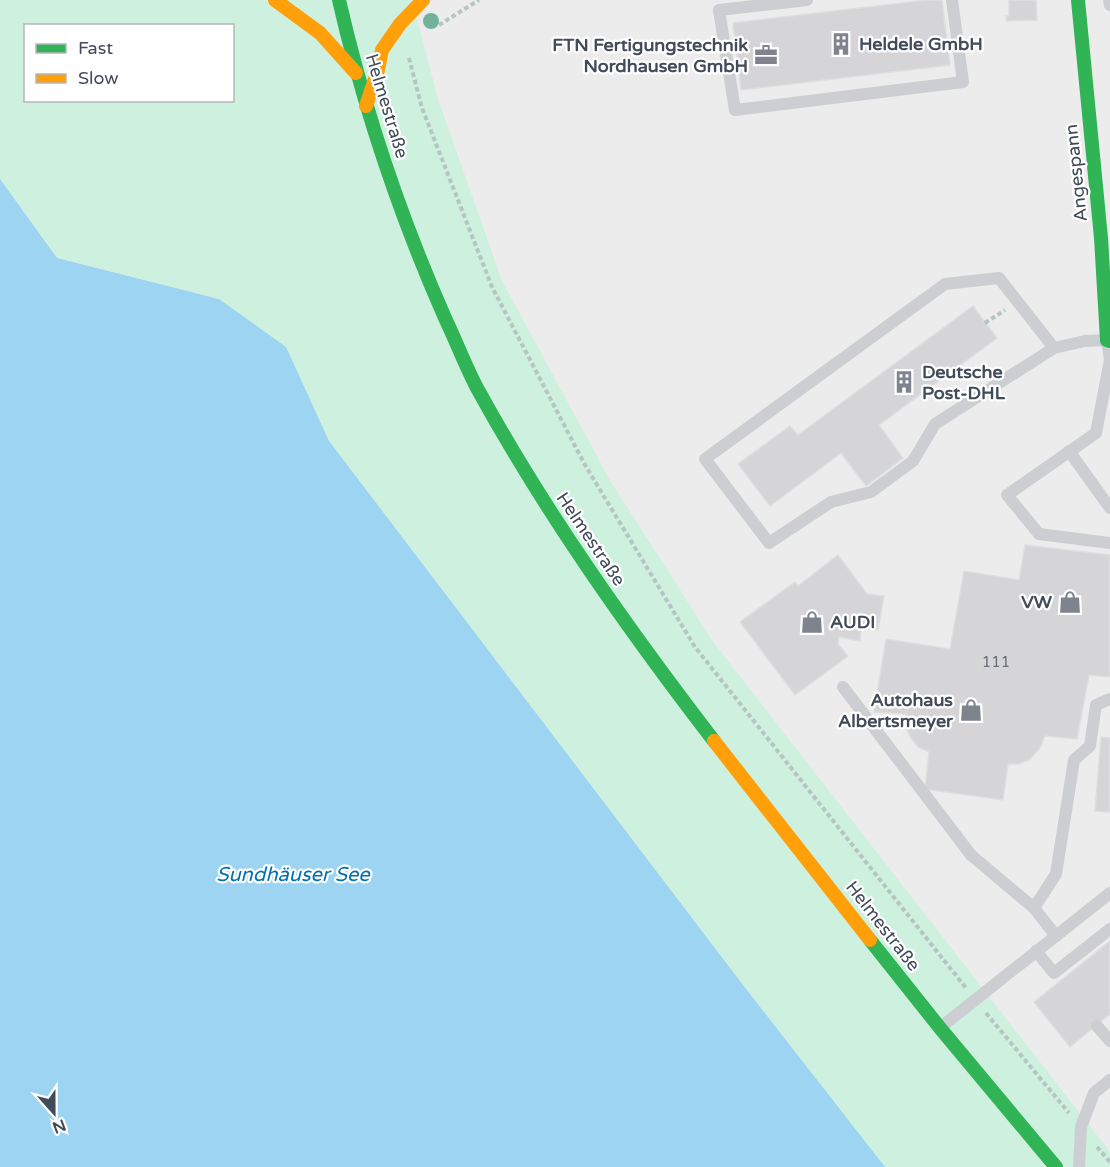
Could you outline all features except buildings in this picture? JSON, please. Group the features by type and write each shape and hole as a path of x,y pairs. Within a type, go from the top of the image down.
{"main road":[{"path":"276,0 283,8 315,28 333,45 356,74"},
{"name":"Helmestraße","path":"339,0 366,106 423,268 476,386 545,504 647,654 715,743 940,1028 1056,1167"},
{"path":"366,106 382,51 400,24 423,0"},
{"name":"Angespann","path":"1078,0 1109,341"}],"lane":[{"path":"807,0 719,10 735,110 963,82 952,0"},
{"path":"1110,0 1110,5"},
{"path":"1054,348 999,278 945,284 705,459 769,543 831,502 872,492 913,461 935,424 1054,348 1085,341 1109,341 1110,360 1096,433 1007,495 1039,534 1110,543"},
{"path":"1070,451 1110,508"},
{"path":"843,687 971,855 1034,908 1056,936"},
{"path":"1034,908 1056,874 1074,760 1090,746 1096,705 1110,699"},
{"path":"940,1028 1110,893"},
{"path":"1036,951 1057,977 1110,929"},
{"path":"1097,1026 1110,1041"},
{"path":"1079,1167 1081,1127 1094,1093 1110,1080"}],"path":[{"path":"433,28 478,0"},
{"path":"409,56 422,108 492,287 591,475 695,647 976,1000 1110,1162"},
{"path":"985,323 1018,302"}],"green space":[{"path":"0,0 412,0 438,99 502,281 611,482 714,643 1110,1152 1110,1167 885,1167 743,985 329,441 285,347 219,299 57,258 0,179"}],"water":[{"name":"Sundhäuser See","path":"0,179 57,258 219,299 286,347 329,441 743,985 885,1167 0,1167"}],"traffic: fast":[{"path":"339,0 384,162 429,280 477,388 559,525 650,656 714,741"},
{"path":"1078,0 1101,238 1107,340 1110,341"},
{"path":"870,940 1056,1167"}],"traffic: slow":[{"path":"275,0 320,33 356,73"},
{"path":"366,106 382,50 400,24 423,0"},
{"path":"714,741 870,940"}],"place":[{"name":"Heldele GmbH","path":"841,44"},
{"name":"FTN Fertigungstechnik Nordhausen GmbH","path":"766,55"},
{"name":"Deutsche Post-DHL","path":"904,382"},
{"name":"VW","path":"1070,602"},
{"name":"AUDI","path":"812,622"},
{"name":"Autohaus Albertsmeyer","path":"971,710"}]}
